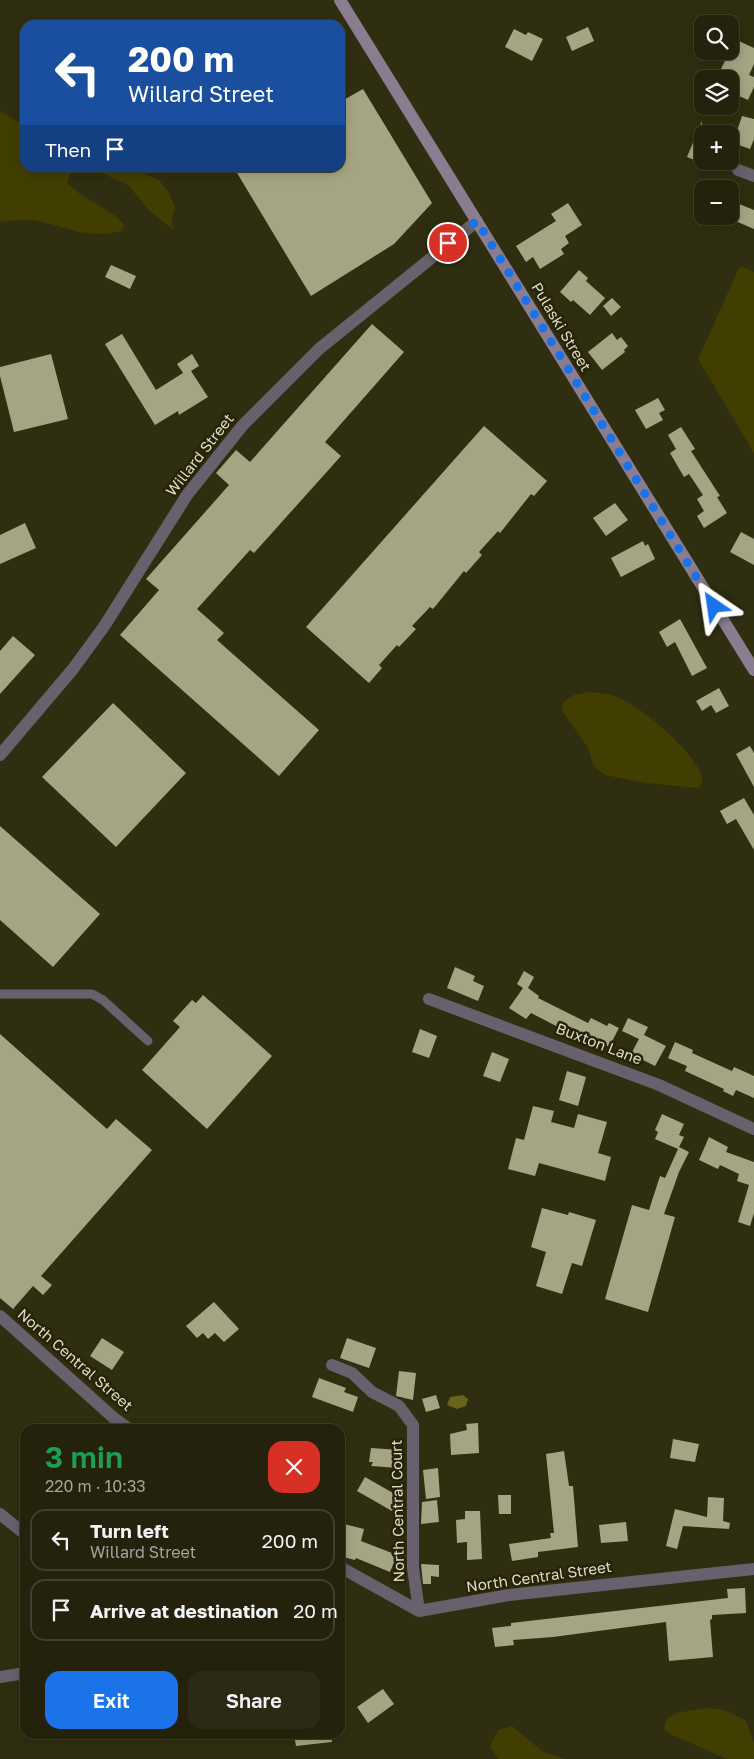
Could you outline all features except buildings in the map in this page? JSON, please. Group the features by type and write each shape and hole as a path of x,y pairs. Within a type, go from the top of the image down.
{"main road":[{"name":"Pulaski Street","path":"340,0 754,670"}],"street":[{"path":"738,170 754,176"},
{"name":"Willard Street","path":"0,755 73,669 105,626 187,495 243,425 319,349 477,221"},
{"name":"Buxton Lane","path":"429,999 659,1085 754,1129"},
{"name":"North Central Street","path":"0,1316 122,1424"},
{"name":"North Central Court","path":"332,1365 352,1373 372,1392 399,1406 413,1425 412,1568 419,1610"},
{"path":"0,1514 20,1530"},
{"name":"North Central Street","path":"419,1610 509,1595 754,1569"},
{"path":"345,1570 419,1610"},
{"path":"0,1677 20,1674"}],"lane":[{"path":"0,994 92,994 103,1000 148,1041"}],"shaded area":[{"path":"0,111 20,123 20,172 76,172 70,173 67,183 124,224 122,231 96,234 31,220 0,222"},
{"path":"100,172 138,172 158,179 168,191 175,207 172,218 173,230 148,209 128,185"},
{"path":"740,266 754,272 754,453 698,359"},
{"path":"589,692 609,694 623,700 651,718 665,730 690,756 698,769 703,780 699,788 646,783 605,775 594,766 587,746 562,711 563,702 574,695"},
{"path":"463,1395 468,1399 466,1406 457,1409 447,1405 450,1397"},
{"path":"705,1708 725,1710 746,1721 754,1743 754,1759 727,1759 670,1734 664,1729 667,1719 676,1713"},
{"path":"512,1726 543,1752 565,1759 499,1759 490,1747 498,1730"}],"route":[{"path":"448,243 477,221 714,606"}]}
